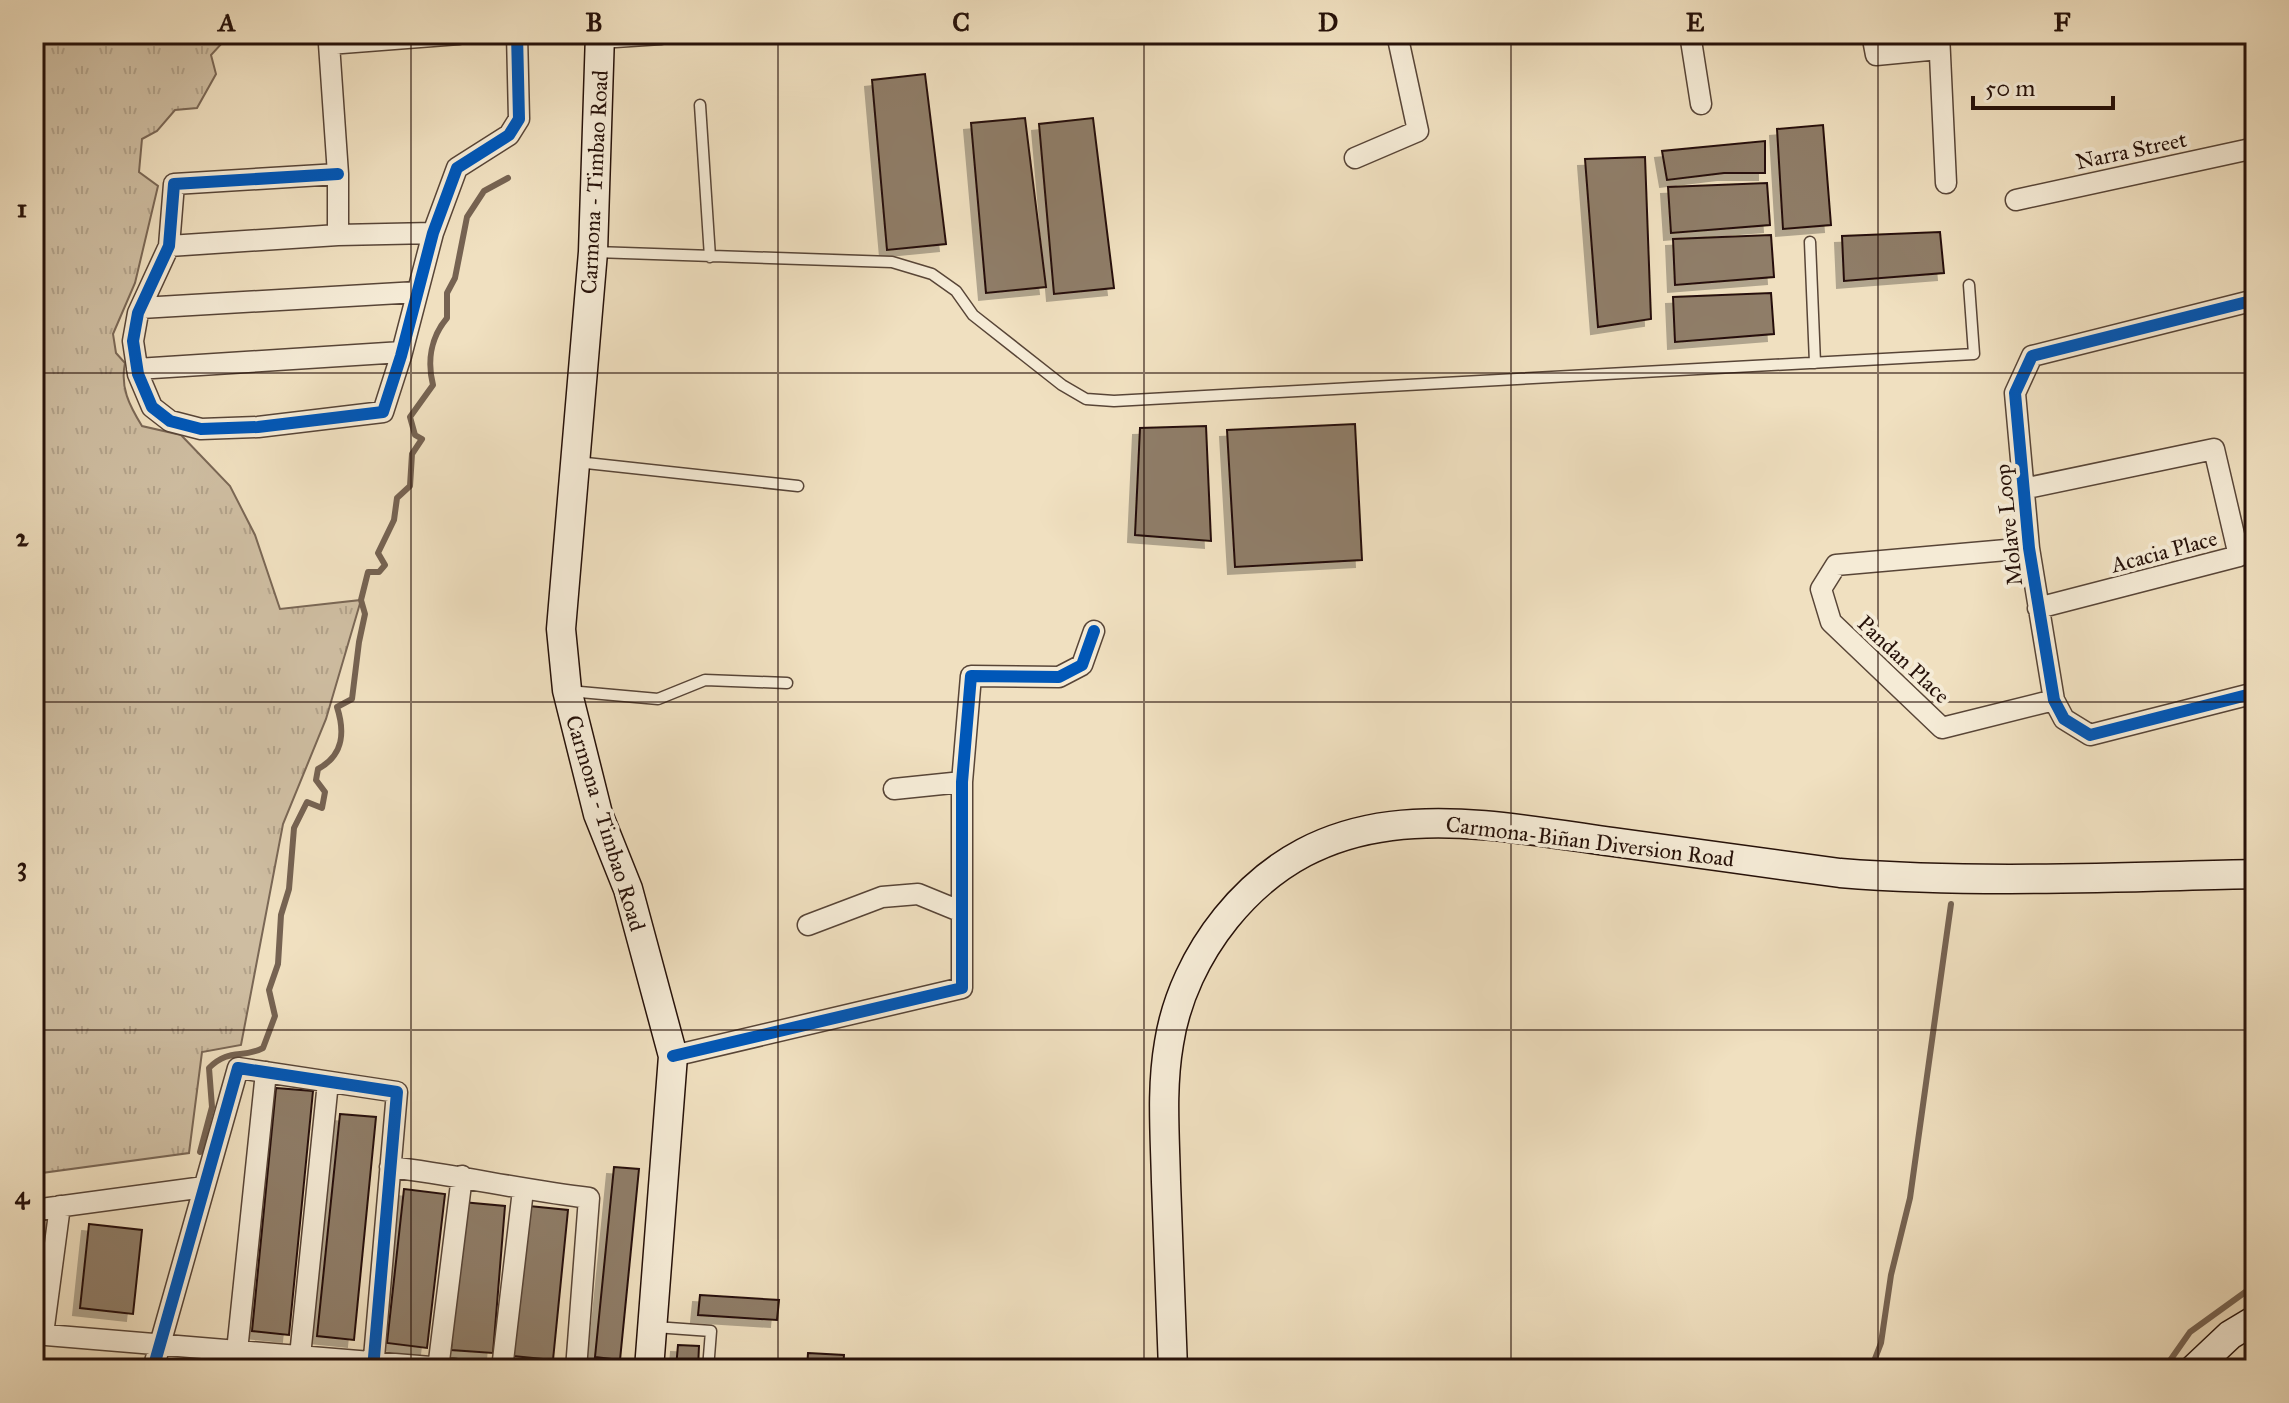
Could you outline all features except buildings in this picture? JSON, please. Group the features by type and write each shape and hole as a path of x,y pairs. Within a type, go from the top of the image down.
{"main road":[{"name":"Carmona - Timbao Road","path":"600,36 593,252 561,629 567,690 598,814 628,889 673,1056 649,1369"},
{"name":"Carmona-Biñan Diversion Road","path":"1173,1369 1163,1102 1167,1055 1177,1010 1205,947 1238,903 1273,873 1316,847 1338,837 1385,826 1443,822 1888,877 2049,879 2255,874"},
{"path":"2194,1369 2230,1335 2255,1320"}],"street":[{"path":"338,235 338,174 328,39 459,34"},
{"path":"338,174 174,184 169,246 141,308 133,341 137,369 152,407 170,421 201,429 258,427 383,412 433,233 457,168 509,135 519,119 517,34"},
{"path":"600,36 661,34"},
{"path":"1355,158 1418,131 1397,34"},
{"path":"1690,34 1701,104"},
{"path":"1872,34 1876,55 1939,42 1946,183"},
{"name":"Narra Street","path":"2016,200 2255,148"},
{"path":"169,246 338,235 433,233"},
{"path":"141,308 417,292"},
{"name":"Molave Loop","path":"2054,700 2029,548 2015,393 2032,356 2255,300"},
{"path":"137,369 402,352"},
{"name":"Acacia Place","path":"2023,489 2214,449 2239,556 2038,608"},
{"name":"Pandan Place","path":"2029,548 1836,565 1821,589 1831,622 1942,728 2054,700"},
{"path":"673,1056 962,988 962,782 971,676 1059,677 1082,665 1094,631"},
{"path":"2054,700 2064,719 2090,735 2255,693"},
{"path":"894,789 962,782"},
{"path":"808,925 882,897 918,894 962,912"},
{"path":"153,1369 238,1068 397,1092 373,1366"},
{"path":"237,1351 266,1072"},
{"path":"300,1356 328,1082"},
{"path":"390,1167 589,1198 576,1369"},
{"path":"60,1206 39,1334 300,1356 373,1366 444,1369 462,1176"},
{"path":"34,1210 204,1187"},
{"path":"502,1369 523,1190"}],"lane":[{"path":"700,105 710,257"},
{"path":"1810,242 1815,363"},
{"path":"593,252 892,262 932,274 956,291 973,315 1062,385 1086,399 1114,401 1974,354 1969,285"},
{"path":"574,462 798,486"},
{"path":"567,690 658,699 705,680 787,683"},
{"path":"652,1326 711,1331 708,1369"}],"green space":[{"path":"34,34 223,34 224,41 211,55 216,74 197,108 175,110 157,131 142,139 139,172 158,186 135,283 113,334 116,353 125,363 127,396 142,426 181,435 230,486 255,535 280,609 361,600 326,719 283,824 241,1045 202,1052 189,1153 34,1174"}],"waterway":[{"path":"200,1152 212,1107 209,1068 223,1058 263,1048 275,1016 269,990 278,964 281,915 289,889 294,828 307,802 322,808 325,792 316,780 318,769 338,750 341,725 337,707 352,699 365,614 361,600 368,572 379,572 385,565 378,553 394,520 397,498 410,486 412,454 422,439 415,435 410,417 433,385 430,367 432,350 437,333 447,318 447,293 455,278 467,217 484,191 508,178"},
{"path":"1871,1369 1881,1343 1891,1275 1910,1198 1951,904"},
{"path":"2164,1369 2190,1332 2255,1285"}],"cycle path":[{"path":"338,174 174,184 169,246 138,313 133,341 138,374 152,407 170,421 201,429 258,427 383,412 433,233 457,168 509,135 519,119 517,34"},
{"path":"2255,300 2032,356 2015,393 2029,548 2054,700 2064,719 2090,735 2255,693"},
{"path":"673,1056 962,988 962,782 971,676 1059,677 1082,665 1094,631"},
{"path":"153,1369 238,1068 397,1092 373,1369"}]}
